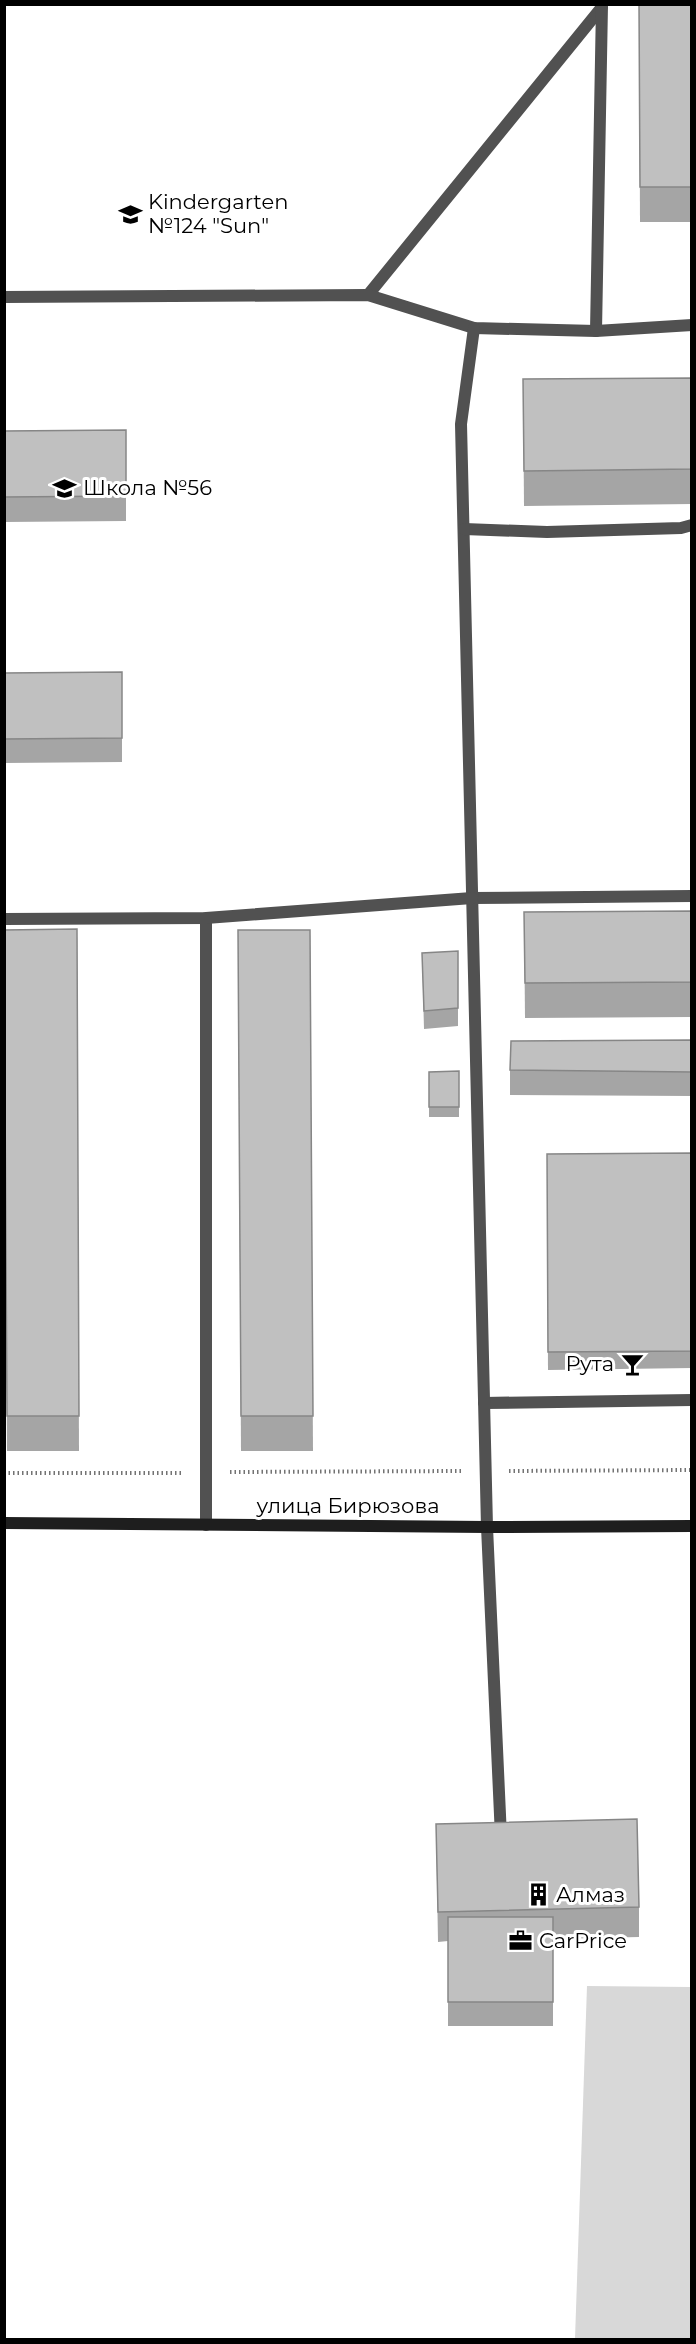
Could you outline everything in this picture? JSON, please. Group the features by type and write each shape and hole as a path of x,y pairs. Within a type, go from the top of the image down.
{"main road":[{"name":"улица Бирюзова","path":"4,1523 487,1527 692,1526"}],"street":[{"path":"368,295 602,6"},
{"path":"596,331 602,6"},
{"path":"4,297 368,295 474,328 596,331 692,325"},
{"path":"474,328 461,424 487,1527 502,1845"},
{"path":"464,529 547,532 681,528 692,525"},
{"path":"4,920 206,918 472,898 692,896"},
{"path":"206,918 206,1525"},
{"path":"484,1403 692,1400"}],"path":[{"path":"4,1473 692,1470"}],"shaded area":[{"path":"587,1986 691,1987 691,2339 575,2339"}],"building":[{"path":"639,4 692,4 692,187 640,187"},
{"path":"692,378 692,469 524,471 523,379"},
{"name":"Школа №56","path":"126,430 126,496 4,497 4,431"},
{"path":"122,672 122,738 4,739 4,673"},
{"path":"692,911 692,982 525,983 524,912"},
{"path":"77,929 79,1416 7,1416 4,930"},
{"path":"238,930 310,930 313,1416 241,1416"},
{"path":"458,951 458,1008 424,1011 422,953"},
{"path":"692,1040 692,1072 510,1070 511,1041"},
{"path":"459,1071 459,1107 429,1107 429,1072"},
{"path":"692,1153 692,1351 548,1352 547,1154"},
{"name":"Алмаз","path":"637,1819 639,1907 438,1912 436,1824"},
{"name":"Алмаз","path":"448,1917 553,1917 553,2002 448,2002"}],"place":[{"name":"Kindergarten №124 \"Sun\"","path":"130,214"},
{"name":"Школа №56","path":"65,488"},
{"name":"Рута","path":"632,1364"},
{"name":"Алмаз","path":"538,1895"},
{"name":"CarPrice","path":"521,1941"}]}
